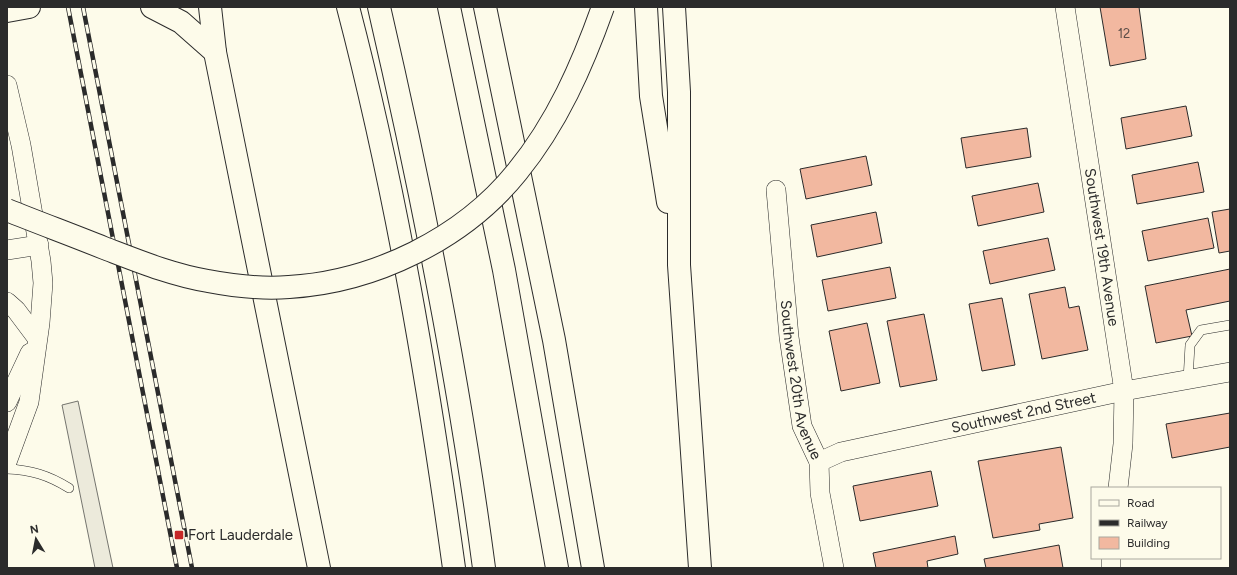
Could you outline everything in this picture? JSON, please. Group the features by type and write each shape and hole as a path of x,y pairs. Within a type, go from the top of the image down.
{"main road":[{"path":"7,11 29,7"},
{"path":"152,7 182,22 215,52"},
{"path":"210,7 215,52 319,568"},
{"path":"348,7 368,87 400,238 433,424 454,568"},
{"path":"379,7 413,156 444,313 470,466 484,568"},
{"path":"449,7 504,270 557,568"},
{"path":"485,7 554,340 593,568"},
{"path":"7,210 151,266 207,281 249,286 290,287 333,281 381,267 422,248 461,224 480,209 516,173 557,113 579,70 603,7"},
{"path":"646,7 651,96 679,265"},
{"path":"674,7 680,92 679,265 700,568"}],"street":[{"name":"Southwest 19th Avenue","path":"1065,7 1124,391 1123,444 1118,487"},
{"path":"7,84 21,145 39,245 42,272 42,303 29,402 7,462"},
{"name":"Southwest 20th Avenue","path":"776,190 789,338 802,426 819,462 820,493 834,568"},
{"path":"7,250 39,245"},
{"path":"7,302 16,310 37,338"},
{"path":"7,402 37,338"},
{"name":"Southwest 2nd Street","path":"819,462 841,452 1124,391 1230,372"}],"lane":[{"path":"1188,380 1190,345 1201,330 1230,325"},
{"path":"7,469 46,475 69,488"}],"shaded area":[{"path":"78,401 113,568 95,568 62,405"}],"building":[{"path":"1100,7 1139,7 1146,59 1110,66"},
{"path":"1186,106 1192,136 1126,149 1121,118"},
{"path":"1027,128 1031,157 966,168 961,138"},
{"path":"866,156 872,185 806,199 800,169"},
{"path":"1198,162 1204,192 1137,204 1132,175"},
{"path":"1038,183 1044,212 978,226 972,196"},
{"path":"1230,209 1230,251 1219,253 1212,212"},
{"path":"876,212 882,243 817,257 811,225"},
{"path":"1208,218 1214,248 1148,261 1142,231"},
{"path":"1048,238 1055,270 990,284 983,251"},
{"path":"890,267 896,298 828,311 822,280"},
{"path":"1230,269 1230,301 1186,310 1192,336 1156,343 1145,286"},
{"path":"1065,287 1069,308 1079,306 1088,350 1042,359 1029,294"},
{"path":"1002,298 1015,365 982,371 969,304"},
{"path":"924,314 937,380 900,387 887,321"},
{"path":"867,323 880,383 841,391 829,331"},
{"path":"1230,413 1230,447 1172,458 1166,424"},
{"path":"1061,447 1073,518 1039,524 1040,530 993,538 978,461"},
{"path":"931,471 938,506 860,521 853,486"},
{"path":"955,536 958,554 927,561 928,568 876,568 873,553"},
{"path":"1059,545 1063,568 986,568 984,559"}],"railway":[{"path":"68,7 177,568"},
{"path":"83,7 192,568"}],"place":[{"name":"Fort Lauderdale","path":"179,535"}]}
